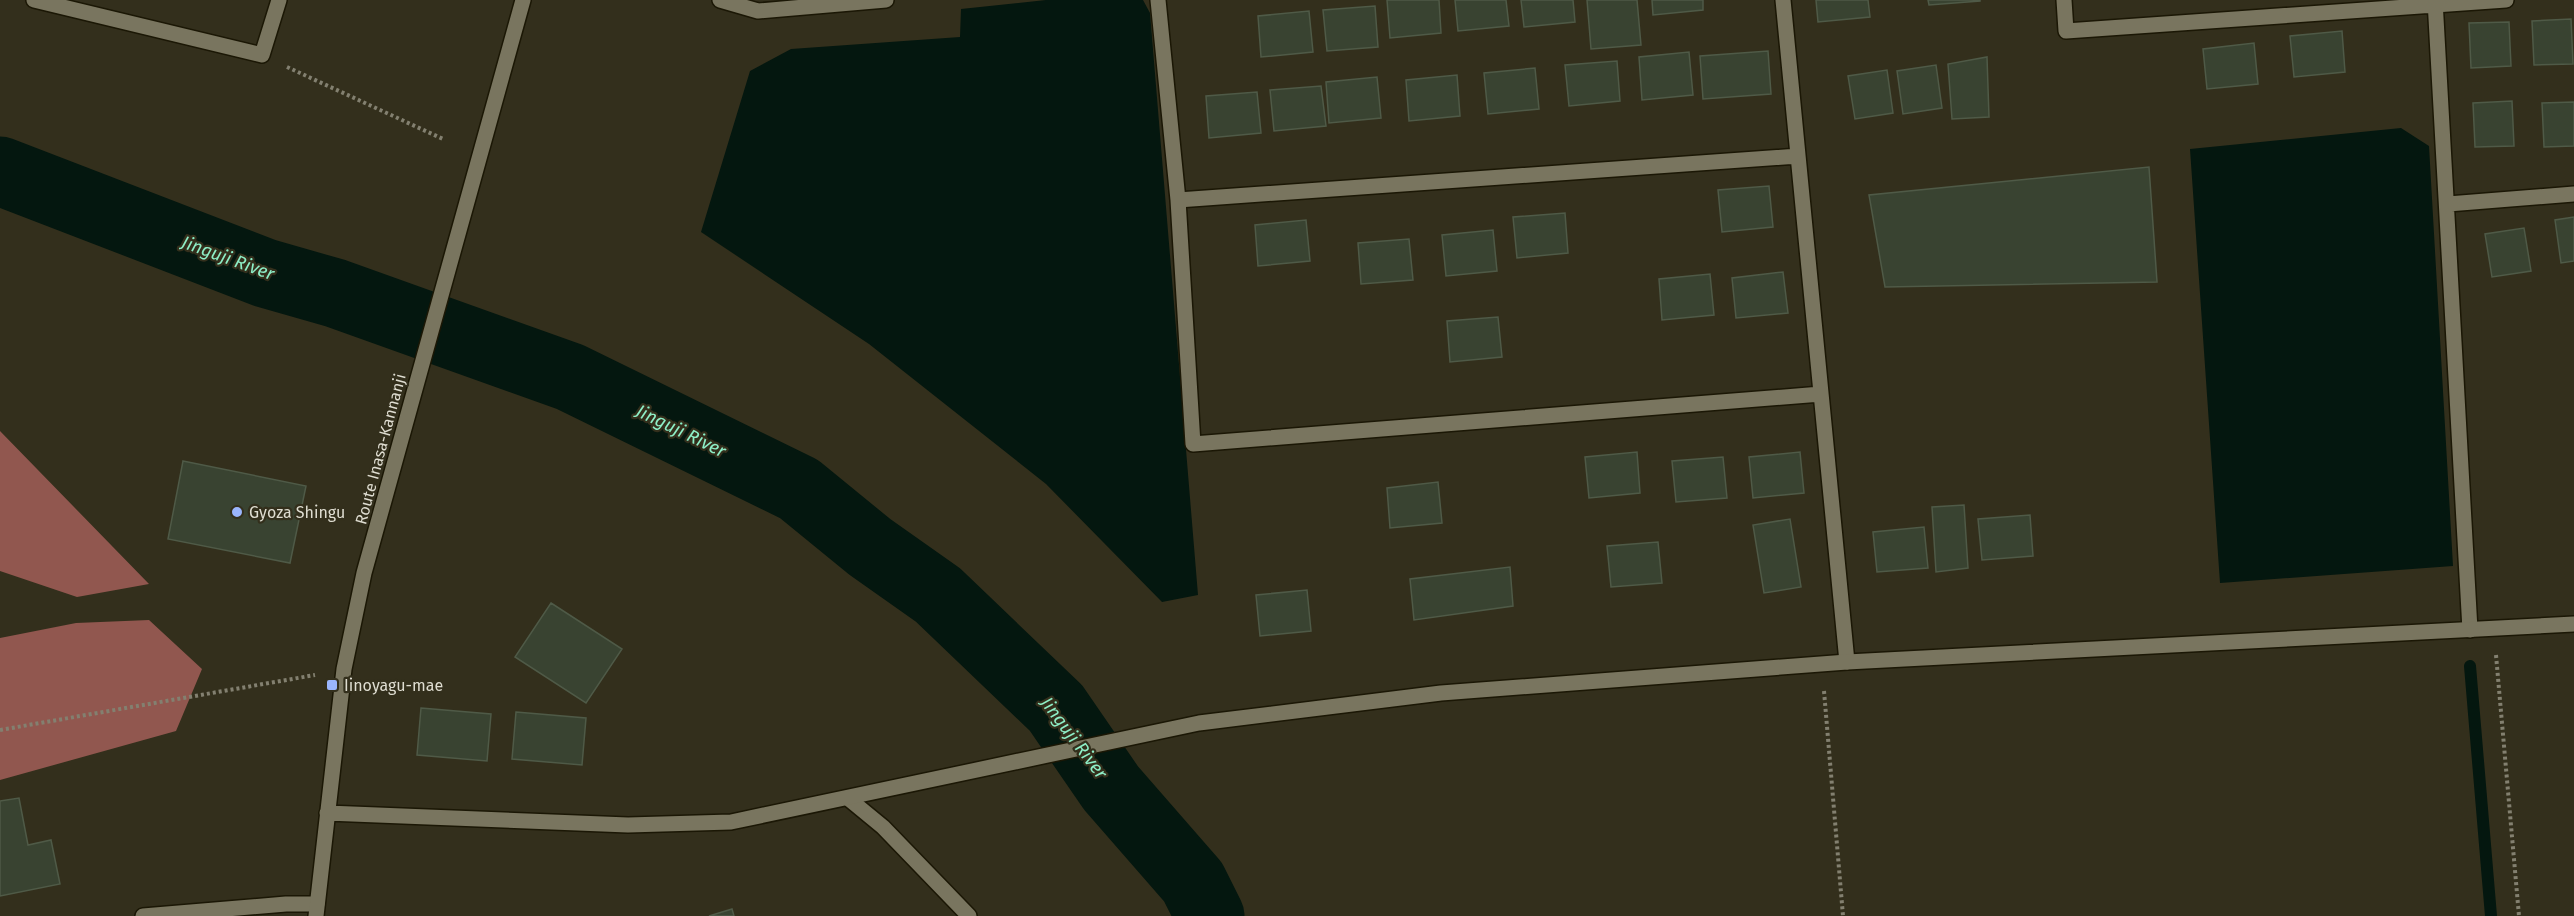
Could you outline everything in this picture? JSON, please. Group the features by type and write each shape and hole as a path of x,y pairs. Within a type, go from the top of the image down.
{"street":[{"path":"34,0 262,55 279,0"},
{"name":"Route Inasa-Kannanji","path":"316,910 344,669 364,573 523,0"},
{"path":"720,0 758,12 886,0"},
{"path":"1158,0 1178,200 1192,444 1821,394"},
{"path":"1783,0 1847,662"},
{"path":"2064,0 2066,31 2435,2 2505,0"},
{"path":"2435,2 2470,630"},
{"path":"1178,200 1798,156"},
{"path":"2448,204 2574,194"},
{"path":"327,813 628,825 730,822 849,799 1199,723 1442,693 1847,662 2494,630 2574,624"},
{"path":"849,799 883,827 969,916"},
{"path":"143,916 286,904 316,910"}],"path":[{"path":"262,55 443,139"},
{"path":"2494,630 2519,916"},
{"path":"1821,664 1843,916"},
{"path":"0,730 248,688 344,669"}],"shaded area":[{"path":"1046,0 1143,0 1150,13 1198,595 1162,602 1046,484 869,344 701,232 750,71 791,49 960,37 961,9"},
{"path":"2401,128 2429,146 2453,566 2220,583 2190,149"},
{"path":"0,431 149,584 77,597 0,571"},
{"path":"149,620 202,669 176,731 0,780 0,638 76,623"}],"building":[{"path":"1387,0 1439,0 1441,33 1390,38"},
{"path":"1455,0 1506,0 1509,26 1458,31"},
{"path":"1521,0 1573,0 1575,22 1524,27"},
{"path":"1587,0 1637,0 1641,45 1591,49"},
{"path":"1652,0 1703,0 1703,10 1653,15"},
{"path":"1816,0 1868,0 1870,17 1818,22"},
{"path":"1928,0 1980,0 1980,1 1929,5"},
{"path":"1375,6 1378,47 1327,51 1323,10"},
{"path":"1309,11 1313,52 1261,57 1258,16"},
{"path":"2571,19 2573,64 2534,65 2532,21"},
{"path":"2509,22 2511,66 2471,68 2469,23"},
{"path":"2342,31 2345,72 2294,77 2290,36"},
{"path":"2254,43 2258,84 2207,89 2203,49"},
{"path":"1768,51 1771,94 1703,99 1700,56"},
{"path":"1689,52 1693,95 1642,100 1639,57"},
{"path":"1987,57 1989,117 1952,119 1948,64"},
{"path":"1617,61 1620,101 1569,106 1565,65"},
{"path":"1936,65 1942,108 1903,114 1897,71"},
{"path":"1535,68 1539,109 1488,114 1484,73"},
{"path":"1887,70 1893,113 1855,119 1848,76"},
{"path":"1457,75 1460,116 1409,121 1406,80"},
{"path":"1377,77 1381,118 1329,123 1326,82"},
{"path":"1321,86 1326,126 1274,131 1270,90"},
{"path":"1257,92 1261,133 1209,138 1206,96"},
{"path":"2512,101 2514,146 2475,147 2473,103"},
{"path":"2574,102 2574,146 2544,147 2542,103"},
{"path":"2149,167 2157,282 1885,287 1869,195"},
{"path":"1769,186 1773,227 1722,232 1718,190"},
{"path":"1565,213 1568,253 1517,258 1513,217"},
{"path":"2574,217 2574,261 2561,263 2555,220"},
{"path":"1306,220 1310,261 1258,266 1255,225"},
{"path":"2524,228 2531,271 2492,277 2485,234"},
{"path":"1493,230 1497,271 1446,276 1442,235"},
{"path":"1409,239 1413,280 1361,284 1358,243"},
{"path":"1783,272 1788,313 1736,318 1732,278"},
{"path":"1710,274 1714,315 1662,320 1659,279"},
{"path":"1498,317 1502,357 1450,362 1447,321"},
{"path":"1637,452 1640,493 1589,498 1585,457"},
{"path":"1800,452 1804,493 1753,498 1749,457"},
{"path":"1723,457 1727,498 1676,502 1672,461"},
{"name":"Gyoza Shingu","path":"183,461 306,486 290,563 168,539"},
{"path":"1438,482 1442,523 1390,528 1387,488"},
{"path":"1964,505 1968,568 1936,572 1932,507"},
{"path":"2030,515 2033,556 1982,560 1978,519"},
{"path":"1790,519 1801,587 1764,593 1753,525"},
{"path":"1924,527 1928,568 1877,572 1873,532"},
{"path":"1658,542 1662,583 1611,587 1607,546"},
{"path":"1510,567 1513,606 1414,620 1410,579"},
{"path":"1307,590 1311,631 1260,636 1256,595"},
{"path":"551,603 622,649 586,703 515,657"},
{"path":"421,708 491,714 487,761 417,755"},
{"path":"516,712 586,718 582,765 512,759"},
{"path":"19,798 28,845 51,840 60,884 0,896 0,801"},
{"path":"732,909 734,916 709,916"}],"waterway":[{"name":"Jinguji River","path":"0,171 265,273 335,293 570,377 799,489 870,547 938,595 1056,708 1111,788 1193,882 1210,916"},
{"path":"2470,666 2491,916"}],"place":[{"name":"Gyoza Shingu","path":"237,512"},
{"name":"Iinoyagu-mae","path":"332,685"}]}
